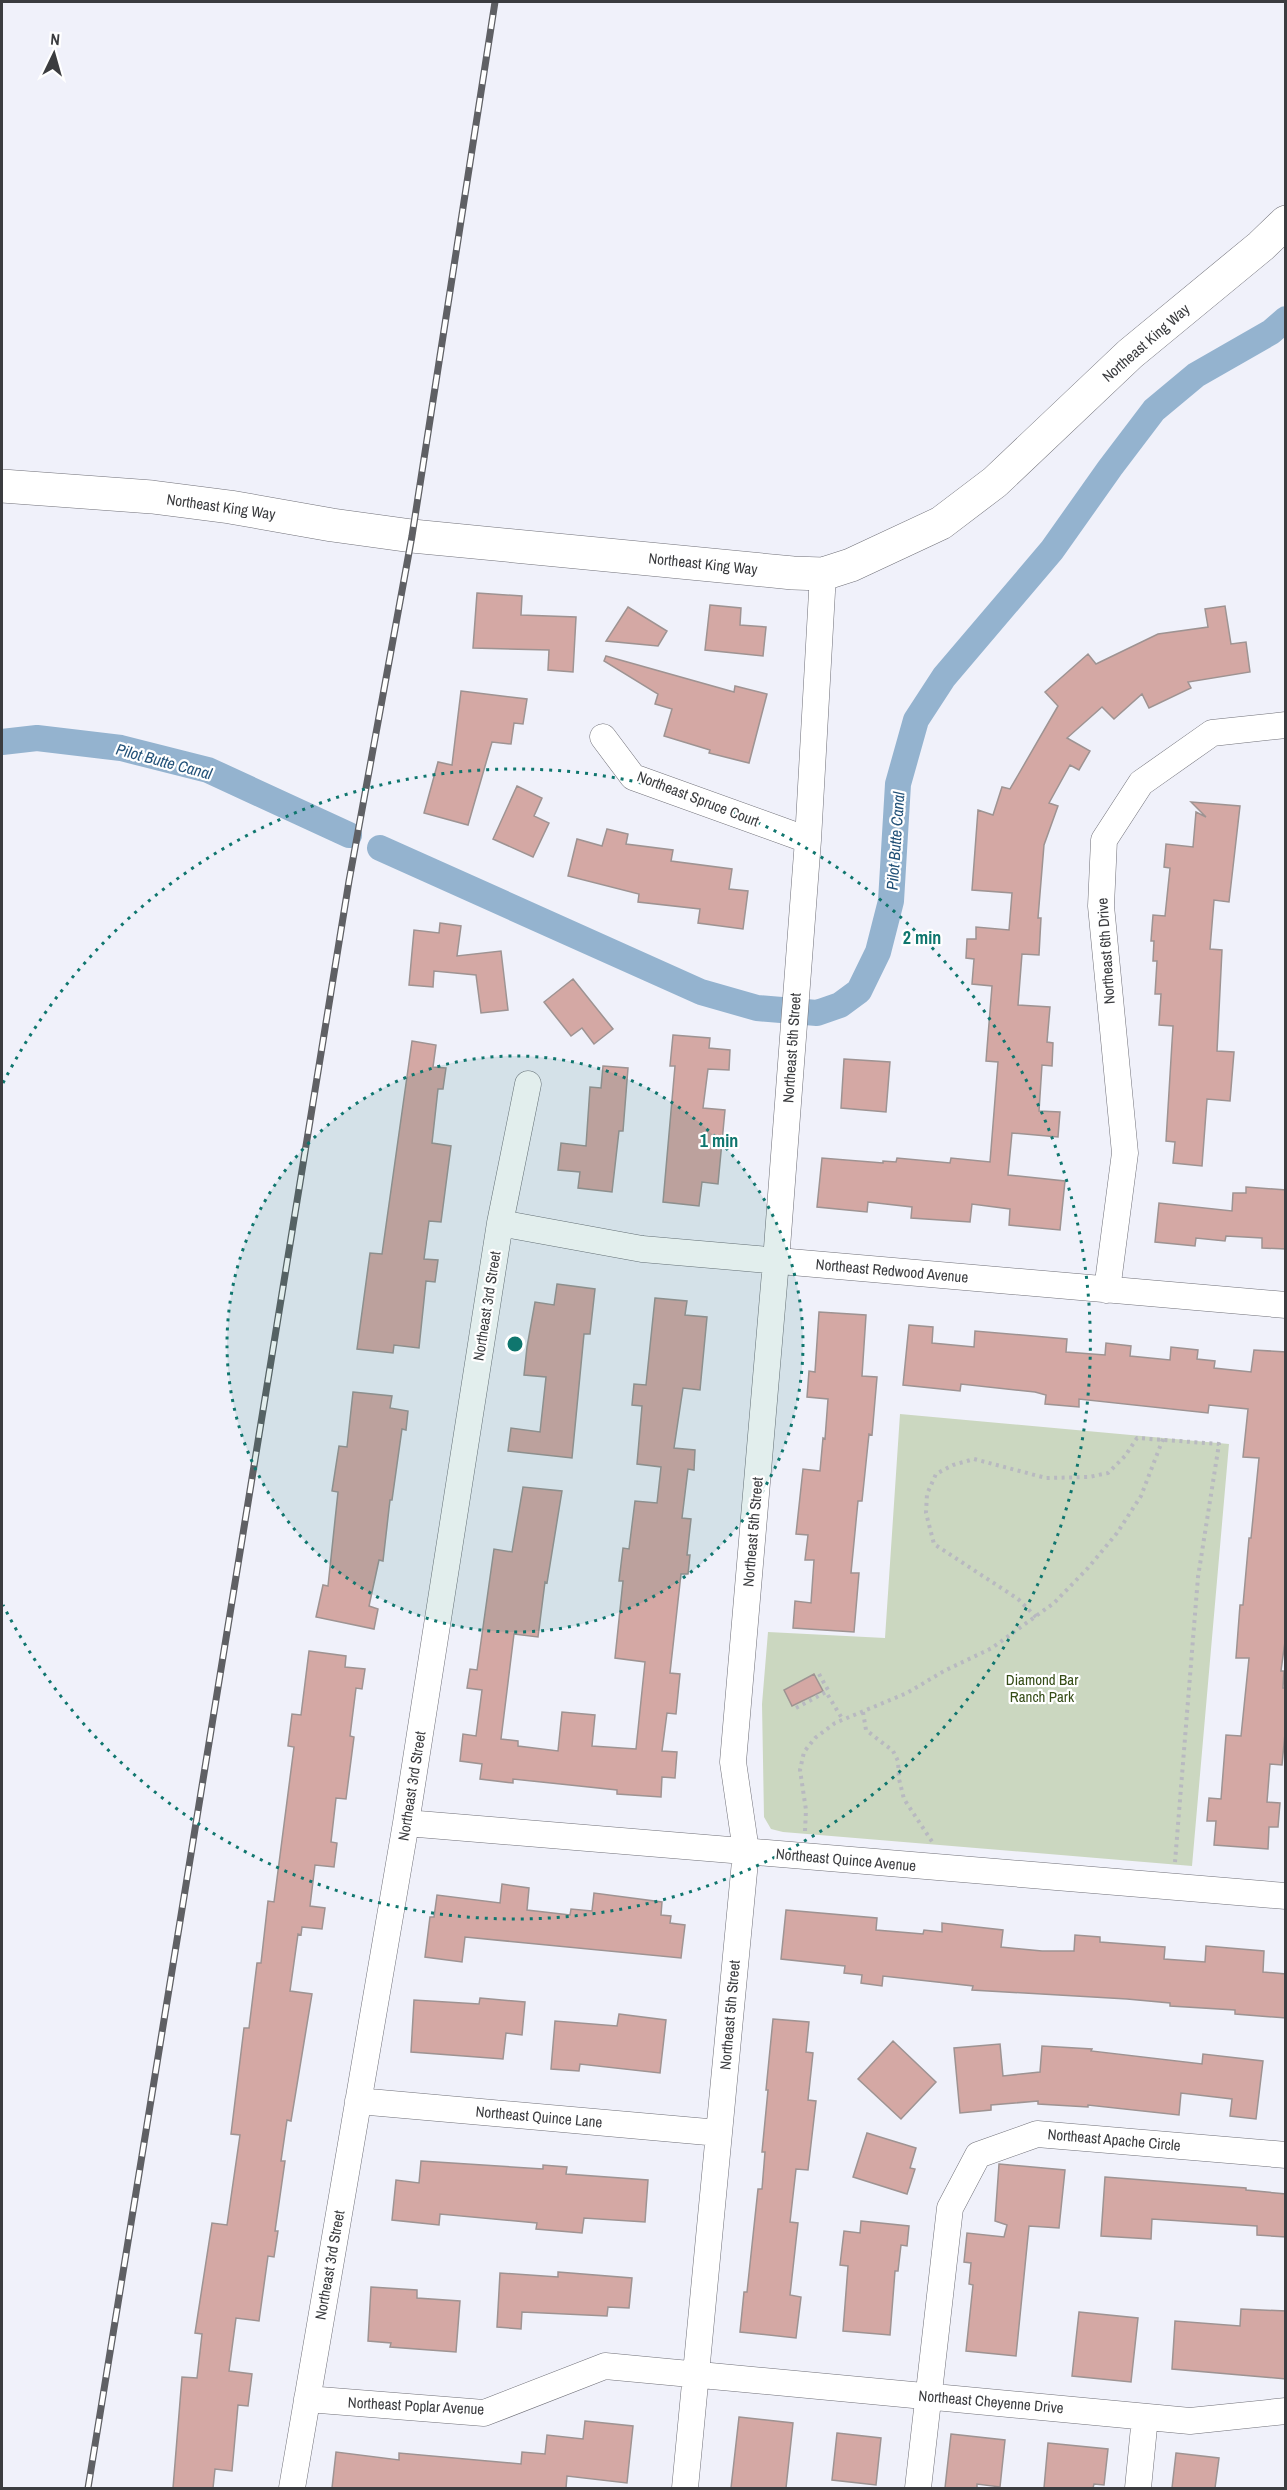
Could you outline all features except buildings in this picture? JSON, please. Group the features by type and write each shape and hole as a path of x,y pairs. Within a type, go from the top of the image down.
{"street":[{"name":"Northeast King Way","path":"2,486 152,497 412,536 823,574 851,565 941,523 995,482 1130,354 1261,246 1286,222"},
{"name":"Northeast 5th Street","path":"685,2488 746,1851 733,1762 798,980 823,574"},
{"name":"Northeast 6th Drive","path":"1107,1290 1125,1153 1101,906 1104,840 1141,783 1212,733 1286,725"},
{"name":"Northeast Spruce Court","path":"603,737 633,777 808,840"},
{"name":"Northeast 3rd Street","path":"292,2488 406,1823 500,1223 528,1084"},
{"name":"Northeast Redwood Avenue","path":"500,1223 642,1249 1286,1305"},
{"name":"Northeast Quince Avenue","path":"406,1823 1286,1896"},
{"name":"Northeast Quince Lane","path":"358,2101 719,2133"},
{"name":"Northeast Apache Circle","path":"918,2488 950,2208 978,2155 1037,2134 1286,2155"},
{"name":"Northeast Poplar Avenue","path":"307,2398 484,2413 605,2366 696,2374"},
{"name":"Northeast Cheyenne Drive","path":"696,2374 1190,2421 1286,2411"},
{"path":"1138,2488 1145,2416"}],"path":[{"path":"1036,1617 1010,1593 934,1544 926,1513 927,1494 936,1474 953,1465 974,1459 1046,1478 1089,1477 1108,1473 1125,1456 1137,1438 1219,1444 1198,1578 1174,1887"},
{"path":"801,1856 806,1810 800,1770 804,1752 815,1738 843,1720 907,1693 944,1671 992,1648 1036,1617 1088,1568 1117,1533 1141,1496 1163,1439"},
{"path":"819,1674 828,1690 826,1692 843,1720"},
{"path":"796,1708 826,1692"},
{"path":"864,1712 867,1730 886,1744 898,1761 899,1779 904,1799 937,1848 935,1867"}],"green space":[{"name":"Diamond Bar Ranch Park","path":"900,1414 1229,1444 1192,1866 783,1832 771,1829 764,1817 762,1704 768,1632 885,1638"}],"waterway":[{"name":"Pilot Butte Canal","path":"380,848 701,992 757,1008 817,1013 840,1005 859,991 878,952 891,901 898,784 916,720 944,677 1052,550 1154,410 1196,375 1271,332 1286,319"},
{"name":"Pilot Butte Canal","path":"2,742 37,738 121,748 208,770 349,835"}],"railway":[{"path":"88,2488 349,881 412,536 495,2"}]}
